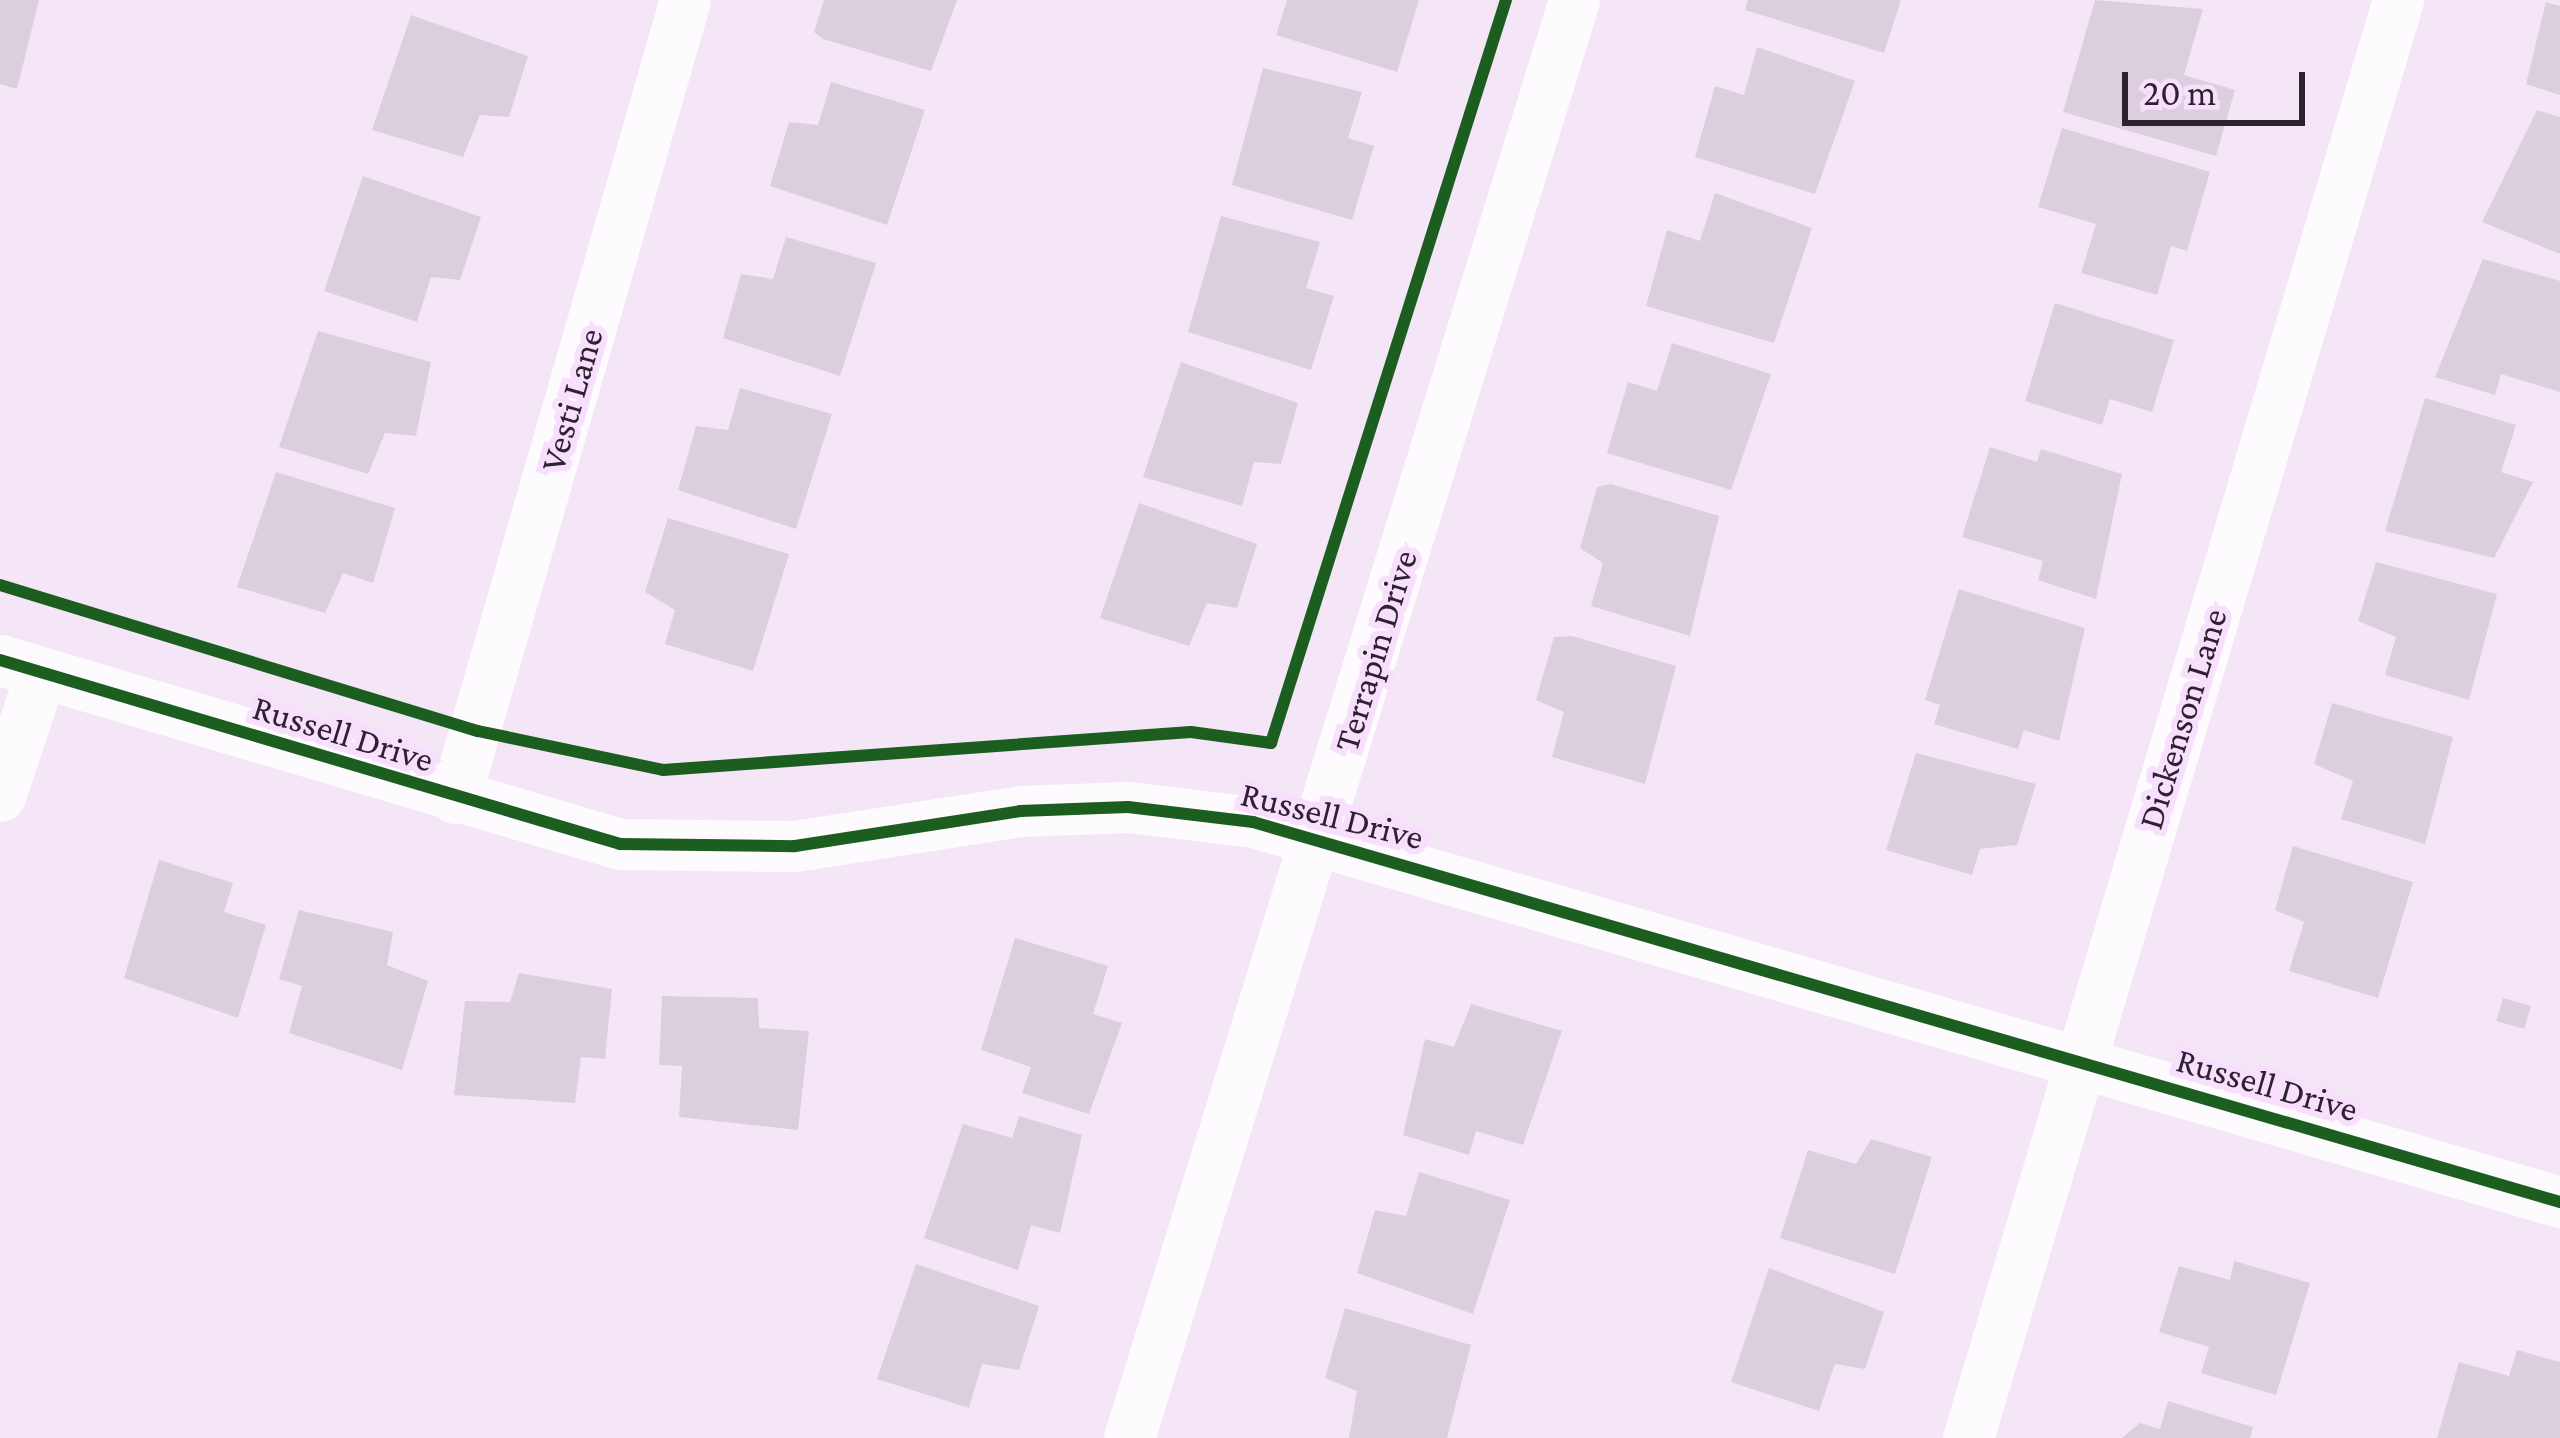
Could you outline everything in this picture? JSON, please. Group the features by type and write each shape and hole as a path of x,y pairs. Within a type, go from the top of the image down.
{"street":[{"name":"Vesti Lane","path":"454,798 685,0"},
{"name":"Terrapin Drive","path":"1129,1438 1574,0"},
{"name":"Dickenson Lane","path":"1968,1438 2398,0"},
{"name":"Russell Drive","path":"20,666 620,844 795,846 1020,811 1129,807 1317,839 2560,1202"},
{"path":"0,796 20,666"}],"building":[{"path":"0,0 39,0 17,89 0,84"},
{"path":"824,0 957,0 931,71 823,39 814,32"},
{"path":"1287,0 1419,0 1397,72 1276,35"},
{"path":"1748,0 1901,0 1884,53 1745,10"},
{"path":"2095,0 2203,9 2184,75 2235,90 2216,156 2063,112"},
{"path":"2546,2 2560,6 2560,95 2526,84"},
{"path":"411,15 528,56 509,117 480,115 463,157 372,130"},
{"path":"1757,47 1855,81 1815,194 1695,157 1715,86 1744,95"},
{"path":"1263,68 1362,92 1348,138 1374,146 1352,220 1232,185"},
{"path":"831,82 925,110 887,225 770,186 789,122 818,125"},
{"path":"2537,110 2560,117 2560,254 2482,222"},
{"path":"2062,128 2210,172 2187,251 2171,246 2157,295 2081,273 2096,224 2038,207"},
{"path":"363,176 481,217 460,280 431,277 417,322 324,291"},
{"path":"1715,193 1812,228 1774,343 1646,306 1667,230 1700,241"},
{"path":"1221,216 1320,242 1306,288 1334,296 1311,370 1188,332"},
{"path":"786,237 876,263 840,376 723,338 741,274 773,279"},
{"path":"2483,259 2560,281 2560,392 2501,374 2495,395 2435,377"},
{"path":"2055,303 2174,340 2152,412 2110,399 2102,425 2025,401"},
{"path":"318,331 431,362 416,436 385,433 368,474 279,447"},
{"path":"1672,343 1771,374 1731,490 1607,453 1628,382 1657,391"},
{"path":"1181,362 1298,403 1281,464 1254,462 1242,506 1143,477"},
{"path":"740,388 832,414 796,529 678,490 696,426 728,430"},
{"path":"2425,398 2516,425 2501,472 2533,482 2494,558 2385,531"},
{"path":"1990,447 2037,462 2041,449 2122,474 2096,599 2038,580 2043,561 1962,537"},
{"path":"276,472 395,508 373,583 343,573 325,613 237,587"},
{"path":"1611,484 1719,516 1690,636 1591,606 1603,563 1580,548 1597,487"},
{"path":"1139,503 1257,544 1237,608 1207,603 1189,646 1100,618"},
{"path":"668,518 789,554 753,671 665,644 675,610 645,592"},
{"path":"2376,562 2497,594 2469,700 2385,675 2396,637 2358,621"},
{"path":"1959,589 2085,628 2059,741 2024,730 2018,749 1934,724 1940,705 1925,700"},
{"path":"1572,636 1676,666 1645,784 1552,757 1564,712 1536,700 1554,637"},
{"path":"2332,703 2453,737 2425,844 2341,819 2353,781 2314,764"},
{"path":"1916,753 2036,784 2017,845 1980,849 1972,875 1886,850"},
{"path":"2293,846 2413,882 2378,998 2289,971 2304,922 2275,910"},
{"path":"159,860 233,883 224,912 266,925 238,1018 124,978"},
{"path":"299,910 393,932 387,965 428,981 402,1070 289,1033 302,986 279,979"},
{"path":"1015,938 1108,966 1093,1014 1122,1023 1089,1114 1022,1093 1031,1067 981,1050"},
{"path":"519,973 612,989 605,1059 581,1057 575,1103 454,1095 465,1001 510,1002"},
{"path":"662,996 758,998 759,1028 809,1031 798,1130 679,1117 682,1066 659,1065"},
{"path":"2503,998 2531,1006 2524,1029 2496,1021"},
{"path":"1471,1004 1562,1031 1523,1145 1476,1131 1469,1155 1403,1135 1425,1039 1454,1047"},
{"path":"1019,1116 1082,1135 1060,1233 1031,1225 1018,1270 924,1238 963,1124 1012,1138"},
{"path":"1871,1139 1932,1157 1895,1274 1780,1238 1808,1150 1856,1164"},
{"path":"1419,1172 1510,1200 1473,1314 1357,1273 1375,1210 1406,1216"},
{"path":"2234,1261 2310,1283 2276,1395 2201,1373 2209,1347 2159,1332 2179,1266 2230,1280"},
{"path":"916,1264 1039,1306 1019,1370 982,1364 969,1408 877,1379"},
{"path":"1769,1268 1884,1312 1865,1369 1835,1364 1819,1411 1731,1382"},
{"path":"1345,1308 1471,1345 1447,1438 1349,1438 1357,1391 1325,1378"},
{"path":"2517,1350 2560,1362 2560,1438 2437,1438 2459,1362 2509,1376"},
{"path":"2168,1401 2253,1427 2250,1438 2122,1438 2140,1423 2160,1429"}],"cycle path":[{"path":"0,585 478,731 663,770 1191,732 1271,743 1506,0"},
{"path":"0,660 620,844 795,846 1020,811 1128,807 1253,822 2560,1202"}]}
